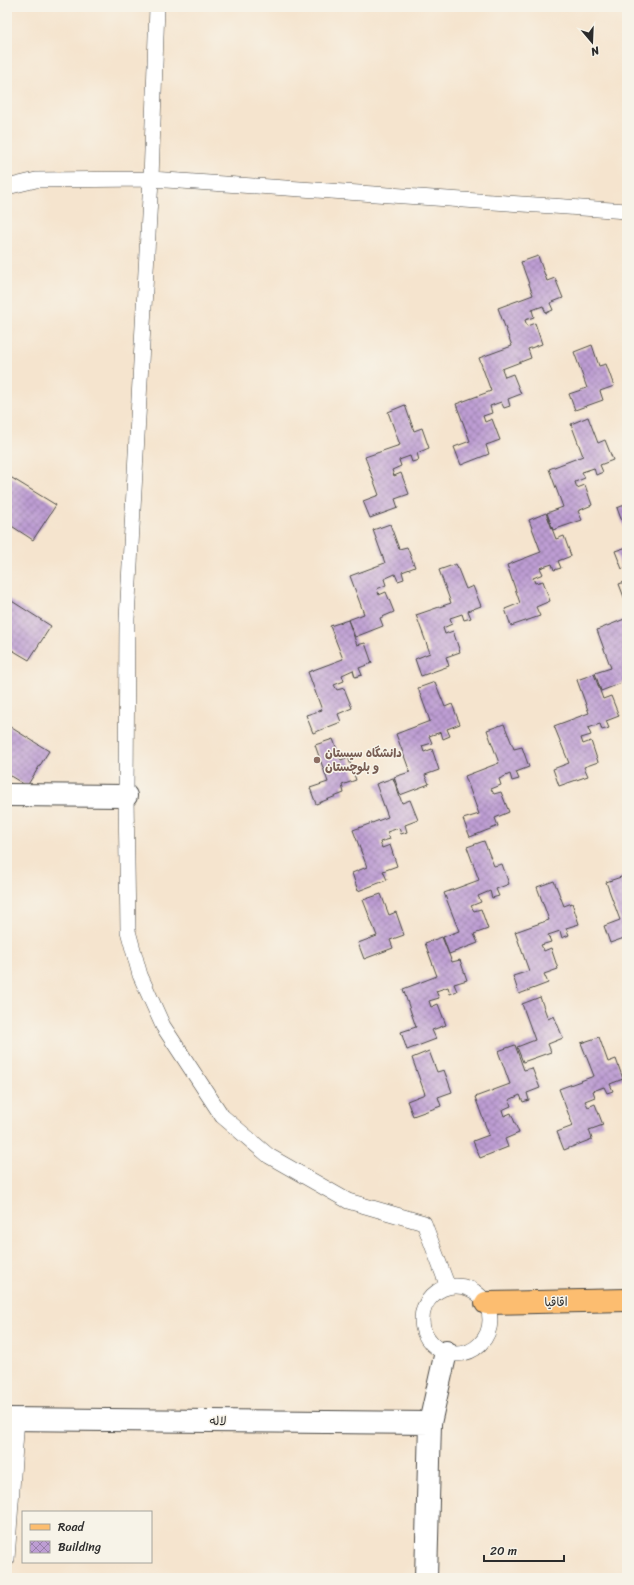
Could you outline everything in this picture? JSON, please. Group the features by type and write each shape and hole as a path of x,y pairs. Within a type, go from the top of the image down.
{"main road":[{"name":"اقاقیا","path":"486,1303 627,1300"}],"street":[{"path":"7,795 126,796"},
{"path":"426,1578 430,1423 446,1352"},
{"name":"لاله","path":"12,1418 430,1423"}],"lane":[{"path":"157,7 151,178 127,619 126,796 128,931 140,975 163,1026 222,1116 269,1156 348,1201 424,1223 448,1287"},
{"path":"7,187 36,180 151,178 627,211"},
{"path":"459,1286 470,1288 486,1303 489,1314 489,1326 486,1336 478,1345 469,1351 457,1354 446,1352 436,1348 428,1340 423,1330 422,1319 424,1308 429,1298 437,1291 448,1287 459,1286"},
{"path":"7,1559 12,1418"}],"building":[{"path":"538,256 547,281 555,278 563,298 550,303 553,310 546,313 543,306 532,310 534,317 525,320 527,326 535,323 542,344 528,349 531,358 502,369 505,377 513,374 521,394 508,399 510,406 504,408 501,402 490,406 492,413 483,416 485,422 492,419 500,440 486,445 489,454 461,465 454,447 470,441 456,404 491,391 479,358 512,346 498,308 533,295 521,262"},
{"path":"592,345 599,366 606,364 614,386 600,391 603,400 575,410 569,394 587,388 574,352"},
{"path":"405,405 414,431 422,428 429,448 417,453 419,460 412,462 410,456 399,460 401,466 392,470 394,476 401,473 409,494 395,499 398,508 370,518 363,501 379,495 365,457 400,445 388,412"},
{"path":"588,417 598,443 605,440 613,460 600,465 603,472 596,475 594,468 582,472 585,478 575,482 577,488 585,485 592,505 578,511 582,520 553,530 547,513 563,507 549,469 583,456 571,424"},
{"path":"7,475 56,505 33,540 7,523"},
{"path":"627,504 627,535 617,508"},
{"path":"546,513 556,539 564,536 571,556 558,561 561,568 554,570 552,564 540,568 543,574 533,578 535,583 543,581 550,601 536,607 540,616 511,626 505,609 520,603 507,565 541,552 529,520"},
{"path":"390,524 399,549 407,547 415,567 402,572 404,579 398,581 395,574 384,579 386,585 377,589 379,595 386,592 394,612 380,618 383,626 355,637 348,620 364,614 350,576 385,563 373,530"},
{"path":"627,547 627,567 622,569 615,551"},
{"path":"456,564 466,589 473,586 481,606 468,611 471,618 464,620 462,614 450,618 452,624 443,628 445,634 453,631 460,652 446,657 449,666 421,676 415,659 430,653 416,615 451,603 439,570"},
{"path":"627,581 627,605 619,584"},
{"path":"7,598 51,626 29,660 7,647"},
{"path":"627,618 627,641 623,642 625,648 627,647 627,681 601,691 595,673 611,668 597,630"},
{"path":"348,620 357,645 365,643 372,663 359,668 362,675 355,677 353,670 342,675 344,681 334,685 337,690 344,688 352,708 338,714 341,722 313,733 306,715 322,710 308,672 343,659 330,626"},
{"path":"594,674 603,699 611,696 619,716 606,721 609,728 602,730 600,724 588,728 591,735 581,738 583,744 591,741 598,762 584,767 588,776 559,786 553,769 569,763 554,726 589,713 577,680"},
{"path":"435,682 445,707 452,704 460,724 447,729 450,736 443,739 441,732 429,736 432,743 422,746 424,752 432,749 439,770 425,775 429,784 400,795 394,777 410,772 396,734 430,721 418,688"},
{"path":"504,724 514,749 522,747 529,767 516,772 519,779 512,781 510,774 499,779 501,785 491,789 494,794 501,792 509,812 495,818 498,826 470,837 463,819 479,814 465,776 499,763 487,730"},
{"path":"7,725 49,751 27,786 7,774"},
{"path":"333,739 341,760 348,757 356,780 342,785 344,793 316,804 310,788 328,782 315,745"},
{"path":"393,778 402,803 410,800 418,820 405,825 407,832 401,834 399,828 387,832 390,839 380,842 382,848 390,845 397,866 383,871 387,880 358,891 352,873 367,867 353,830 388,817 376,784"},
{"path":"484,841 494,866 502,864 509,884 496,889 499,896 492,898 490,891 478,896 481,902 471,906 474,911 481,909 488,929 474,934 478,943 449,954 443,937 459,931 444,893 479,880 467,847"},
{"path":"627,875 627,937 610,943 604,926 620,920 606,882"},
{"path":"554,881 564,906 572,903 579,924 566,928 569,935 562,938 560,931 548,935 551,942 541,945 544,951 551,948 558,969 544,974 548,983 519,994 513,976 529,971 515,932 549,920 537,887"},
{"path":"381,894 389,915 396,912 404,935 390,940 393,948 364,959 358,943 377,936 363,900"},
{"path":"442,937 452,962 460,960 467,980 454,984 457,991 450,994 448,987 436,991 439,998 429,1001 431,1007 438,1004 446,1025 432,1030 436,1039 407,1050 401,1032 416,1027 403,989 437,976 425,943"},
{"path":"540,997 548,1019 554,1016 563,1038 548,1044 551,1052 523,1062 517,1047 535,1040 522,1004"},
{"path":"599,1037 608,1062 616,1059 623,1079 610,1084 613,1091 607,1093 604,1087 593,1091 595,1097 585,1101 588,1107 595,1104 603,1125 589,1130 592,1139 564,1150 557,1132 573,1126 559,1089 594,1076 581,1043"},
{"path":"515,1045 524,1070 532,1068 540,1088 527,1093 529,1100 523,1102 520,1095 509,1100 511,1106 502,1110 504,1116 511,1113 519,1133 505,1139 508,1147 480,1158 473,1141 489,1135 475,1097 510,1084 498,1051"},
{"path":"429,1051 437,1072 444,1070 452,1092 438,1097 441,1106 413,1116 407,1101 425,1094 412,1058"}],"place":[{"name":"دانشگاه سیستان و بلوچستان","path":"317,760"}]}
